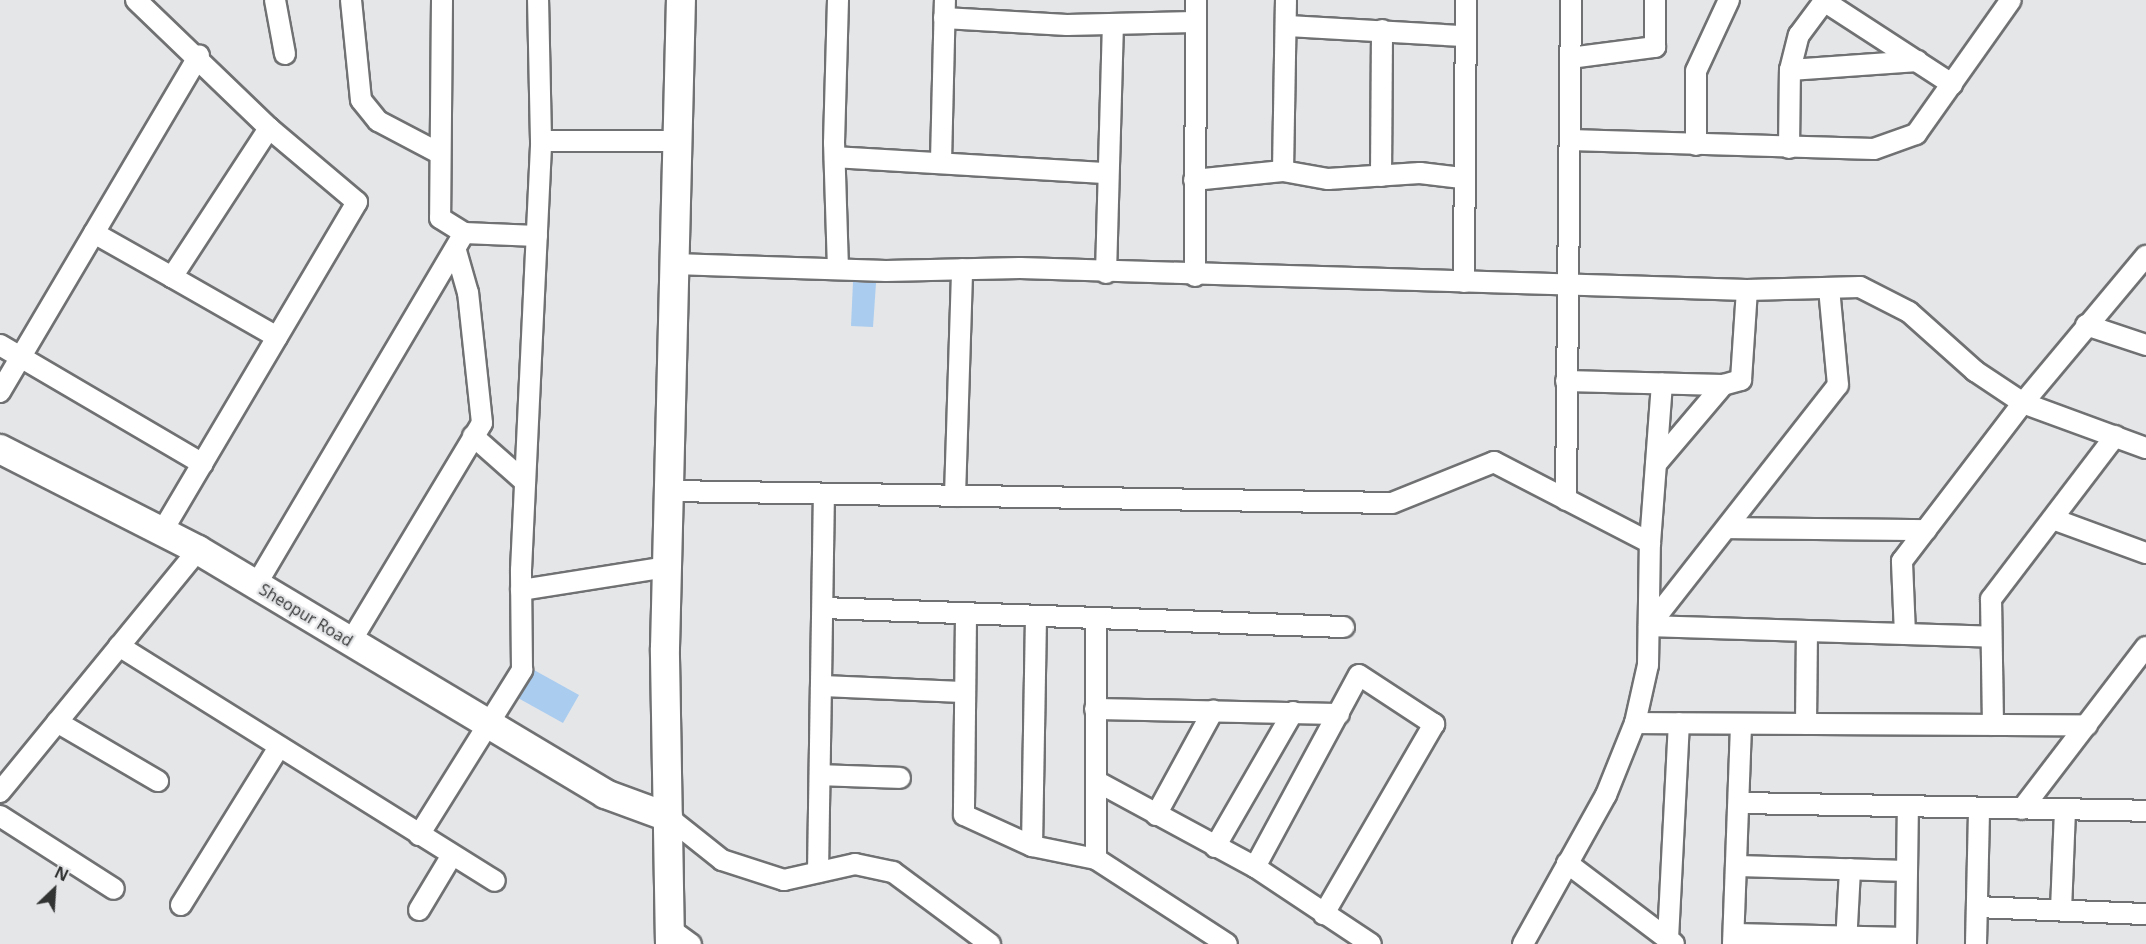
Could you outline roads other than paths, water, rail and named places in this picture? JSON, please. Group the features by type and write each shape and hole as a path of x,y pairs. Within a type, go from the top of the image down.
{"street":[{"path":"136,0 199,56 269,128 357,202 163,530"},
{"path":"275,0 285,54"},
{"path":"351,0 361,100 378,121 439,153"},
{"path":"442,0 440,218 464,233 537,236"},
{"path":"419,835 522,670 521,590 541,141 538,0"},
{"path":"677,939 668,817 667,567 681,0"},
{"path":"838,0 835,157 838,269"},
{"path":"1195,276 1194,22 1196,0"},
{"path":"1283,171 1288,26 1286,0"},
{"path":"1464,282 1462,178 1464,36 1467,0"},
{"path":"1566,500 1565,283 1570,140 1571,0"},
{"path":"1570,58 1655,46 1655,0"},
{"path":"1696,145 1696,71 1729,0"},
{"path":"1789,148 1790,70 1799,35 1825,0 1952,84"},
{"path":"1570,140 1874,149 1916,134 1952,84 2002,3"},
{"path":"941,161 945,9 1113,26 1194,22"},
{"path":"1106,273 1107,173 1113,26"},
{"path":"1288,26 1464,36"},
{"path":"1381,176 1382,30"},
{"path":"0,392 199,56"},
{"path":"1790,70 1918,61"},
{"path":"172,277 269,128"},
{"path":"541,141 677,141"},
{"path":"835,157 941,161 1107,173"},
{"path":"1194,180 1283,171 1328,179 1420,173 1462,178"},
{"path":"94,233 278,337"},
{"path":"256,585 456,252 464,233"},
{"path":"351,641 482,423 468,293 456,252"},
{"path":"1905,634 1902,561 2023,403 2146,256"},
{"path":"674,264 1565,283 1747,290 1860,287 1909,312 1975,371 2023,403 2146,448"},
{"path":"955,496 962,269"},
{"path":"1649,626 1839,385 1829,288"},
{"path":"1566,381 1723,385 1741,380 1746,371 1747,290"},
{"path":"2086,325 2146,345"},
{"path":"0,345 202,464"},
{"path":"1523,944 1606,795 1635,723 1648,665 1650,543 1662,383"},
{"path":"1656,464 1723,385"},
{"path":"473,436 525,482"},
{"path":"1993,725 1991,599 2115,436"},
{"name":"Sheopur Road","path":"0,449 163,530 605,794 668,817"},
{"path":"669,491 1392,503 1494,462 1650,543"},
{"path":"818,872 824,494"},
{"path":"2053,519 2146,553"},
{"path":"1728,528 1926,530"},
{"path":"0,792 198,550"},
{"path":"521,590 667,567"},
{"path":"822,608 1036,619 1344,627"},
{"path":"966,616 964,815 1032,846 1096,859 1227,944"},
{"path":"1032,846 1036,619"},
{"path":"1096,621 1096,859"},
{"path":"1649,626 1991,637"},
{"path":"1806,724 1807,631"},
{"path":"119,646 495,881"},
{"path":"2022,808 2146,647"},
{"path":"1255,867 1359,675 1434,724 1324,914"},
{"path":"821,686 964,692"},
{"path":"1095,709 1339,714"},
{"path":"1156,816 1213,711"},
{"path":"1215,847 1293,712"},
{"path":"57,722 158,781"},
{"path":"1635,723 2086,725"},
{"path":"1671,942 1679,723"},
{"path":"1741,724 1742,802 1734,939 1906,941 1908,806"},
{"path":"181,905 279,747"},
{"path":"820,775 900,778"},
{"path":"1096,781 1156,816 1255,867 1371,944"},
{"path":"1742,802 2146,811"},
{"path":"1976,944 1979,808"},
{"path":"2061,910 2065,809"},
{"path":"0,816 114,889"},
{"path":"668,817 722,861 784,880 855,864 892,872 990,944"},
{"path":"419,910 452,855"},
{"path":"1567,863 1671,942"},
{"path":"1738,866 1907,871"},
{"path":"1846,940 1850,869"},
{"path":"1977,907 2146,914"}]}
